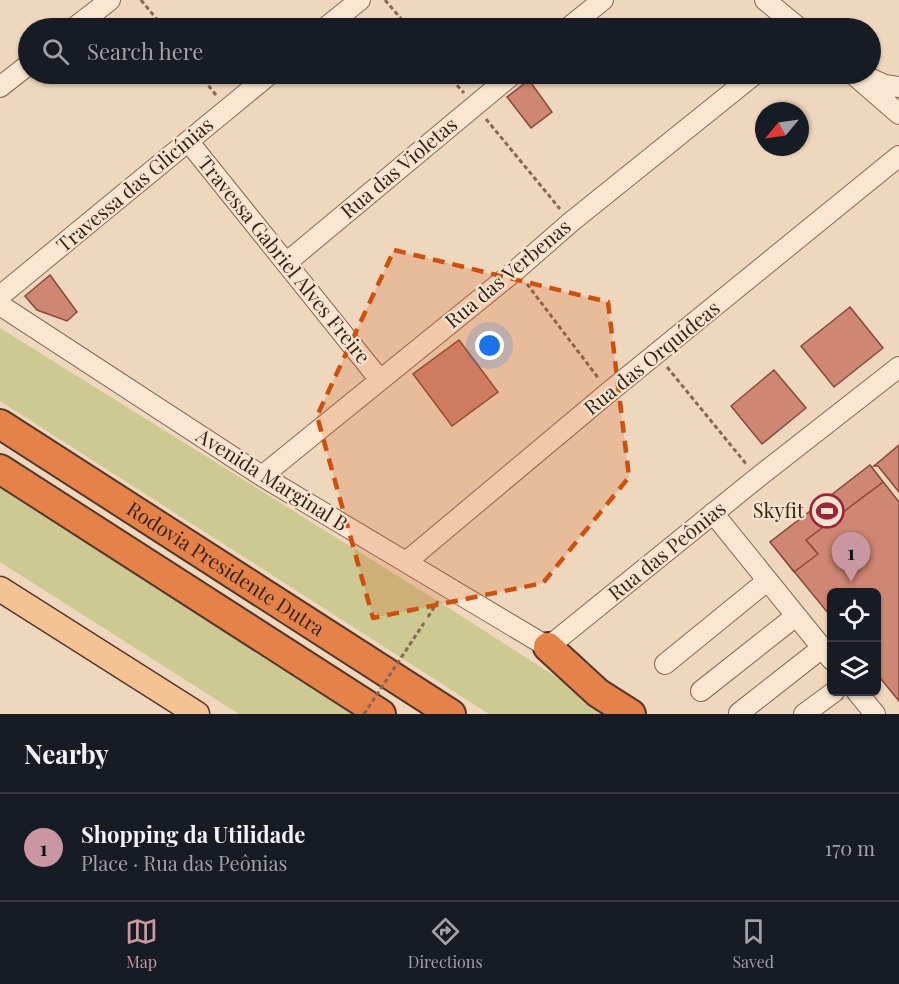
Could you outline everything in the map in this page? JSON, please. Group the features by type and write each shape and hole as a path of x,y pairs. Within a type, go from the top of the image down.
{"highway":[{"name":"Rodovia Presidente Dutra","path":"0,424 451,714"},
{"name":"Rodovia Presidente Dutra","path":"0,470 381,714"},
{"path":"548,647 598,693 631,714"}],"main road":[{"path":"0,589 197,714"}],"street":[{"path":"87,18 110,0"},
{"path":"338,18 360,0"},
{"path":"580,18 603,0"},
{"path":"765,0 787,18"},
{"path":"0,87 18,73"},
{"path":"881,83 899,87"},
{"name":"Travessa das Glicínias","path":"0,296 257,84"},
{"name":"Rua das Violetas","path":"286,262 500,84"},
{"name":"Rua das Verbenas","path":"262,476 743,84"},
{"path":"865,84 899,114"},
{"name":"Travessa Gabriel Alves Freire","path":"188,141 380,380"},
{"name":"Rua das Orquídeas","path":"406,562 609,392 899,156"},
{"name":"Avenida Marginal B","path":"0,304 262,476 548,647"},
{"name":"Rua das Peônias","path":"548,647 713,513 899,367"},
{"path":"713,513 827,654 738,713"},
{"path":"665,664 767,581"},
{"path":"701,691 796,616"},
{"path":"804,714 829,696"},
{"path":"860,696 874,714"}],"path":[{"path":"141,0 156,18"},
{"path":"385,0 400,18"},
{"path":"207,84 227,108"},
{"path":"456,84 571,222"},
{"path":"516,270 609,392"},
{"path":"657,355 757,478"},
{"path":"428,617 441,597"},
{"path":"364,714 424,623"}],"highlighted area":[{"path":"394,250 608,302 629,477 543,583 373,618 317,416"}],"shaded area":[{"path":"0,328 430,596 614,714 489,714 0,401"},
{"path":"0,484 357,714 239,714 0,562"}],"building":[{"path":"524,84 532,84 552,112 531,128 507,97"},
{"path":"50,275 77,312 67,321 37,310 25,296"},
{"path":"850,307 883,348 834,387 801,346"},
{"path":"459,340 498,392 452,426 413,374"},
{"path":"774,370 806,408 762,444 731,406"},
{"path":"899,445 899,492 878,466 874,466"},
{"path":"870,465 899,502 899,701 881,679 881,588 827,588 827,612 770,542"},
{"name":"Skyfit","path":"870,465 883,482 806,540 818,554 794,572 770,542"}],"place":[{"name":"Skyfit","path":"827,511"},
{"name":"Shopping da Utilidade","path":"851,582"}]}
